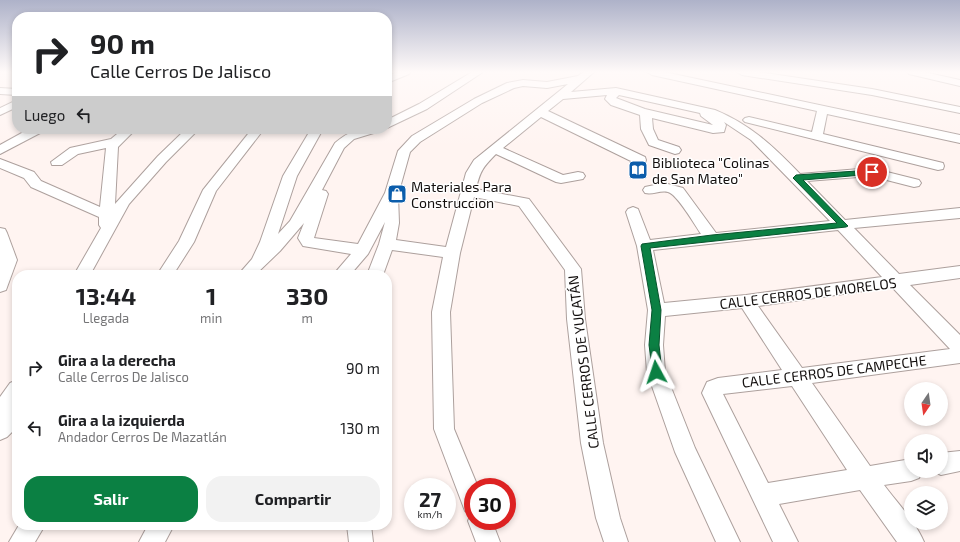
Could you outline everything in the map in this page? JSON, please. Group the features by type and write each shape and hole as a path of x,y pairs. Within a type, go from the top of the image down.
{"street":[{"path":"392,122 427,105 439,97"},
{"path":"345,270 363,250 392,194 404,151 408,146 416,138 486,97"},
{"path":"464,480 444,429 442,312 452,253 473,173 479,163 558,97"},
{"path":"611,97 612,101 646,113 713,129 720,129 720,125 697,108"},
{"path":"646,97 697,108 725,118 755,137 960,347"},
{"path":"772,97 835,110 960,139"},
{"path":"835,110 838,97"},
{"path":"898,97 960,110"},
{"path":"0,112 12,106"},
{"path":"817,136 823,108"},
{"path":"540,112 640,160"},
{"path":"646,113 647,129 653,142 675,150"},
{"path":"749,120 938,166"},
{"path":"0,150 29,134"},
{"path":"106,230 112,147 115,142 124,134"},
{"path":"85,270 123,202 162,159 188,134"},
{"path":"168,270 186,242 210,190 254,134"},
{"path":"258,262 268,242 290,176 314,134"},
{"path":"251,270 275,247 296,224 339,146 350,136 357,134"},
{"path":"57,162 74,151 115,142"},
{"path":"495,149 561,179 578,176"},
{"path":"0,163 29,175 36,184 106,214"},
{"path":"796,178 872,172 914,183"},
{"path":"323,173 324,185 306,238 308,242 363,250"},
{"path":"650,190 660,187 671,188 678,191 712,238"},
{"name":"CALLE CERROS DE YUCATÁN","path":"469,192 524,202 573,269 576,320 592,443 608,518 616,542"},
{"path":"377,270 387,244 392,223 392,194"},
{"path":"633,212 645,246 657,310 654,345 656,372 686,452 728,542"},
{"path":"645,246 960,213"},
{"path":"0,233 9,260 0,286"},
{"path":"387,244 452,253"},
{"name":"CALLE CERROS DE MORELOS","path":"657,310 746,301 897,282 960,272"},
{"path":"746,301 865,478 912,542"},
{"name":"CALLE CERROS DE CAMPECHE","path":"763,495 712,393 714,388 718,386 960,355"},
{"path":"0,414 12,396"},
{"path":"0,430 12,419"},
{"path":"948,463 960,461"},
{"path":"786,542 763,495 904,471"},
{"path":"20,542 29,530"},
{"path":"151,542 159,530"},
{"path":"360,530 361,542"},
{"path":"483,530 488,542"}],"place":[{"name":"Biblioteca \"Colinas de San Mateo\"","path":"638,170"},
{"name":"Materiales Para Construccion","path":"397,194"}],"route":[{"path":"656,372 654,345 657,310 645,246 712,238 843,226 796,178 872,172"}]}
